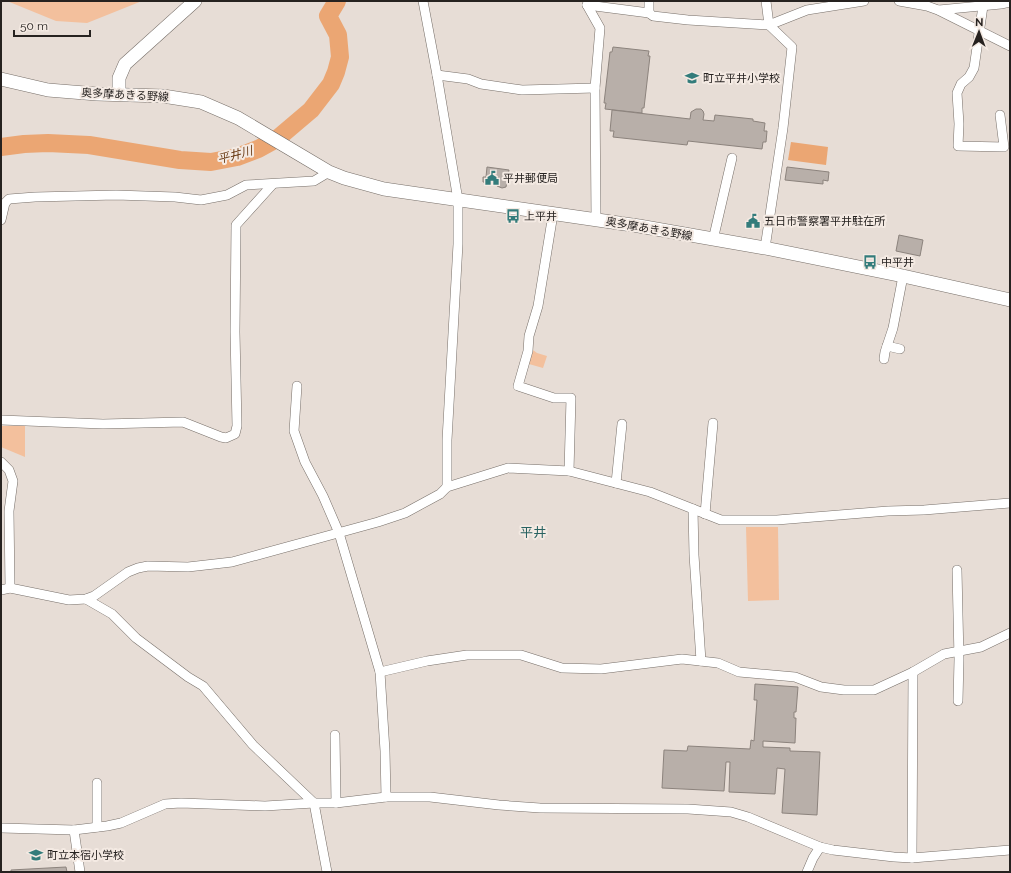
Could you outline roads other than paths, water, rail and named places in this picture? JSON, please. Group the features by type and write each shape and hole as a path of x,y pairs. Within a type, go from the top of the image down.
{"main road":[{"path":"119,94 119,78 126,64 195,1"},
{"name":"奥多摩あきる野線","path":"1,79 48,90 163,96 201,102 244,123 329,172 371,186 399,192 639,226 712,240 765,248 903,276 1010,300"}],"street":[{"path":"649,1 649,13"},
{"path":"765,248 784,128 792,47 769,25 766,1"},
{"path":"596,220 595,88 600,28 587,5 688,20 769,25 807,10 864,1"},
{"path":"899,1 927,6 938,10 1010,46"},
{"path":"938,10 1010,2"},
{"path":"423,3 458,200 458,244 447,440 447,487"},
{"path":"983,6 974,68 969,77 961,84 957,93 960,124 958,146 1004,146 1000,115"},
{"path":"437,75 468,79 481,84 522,90 595,88"},
{"path":"712,240 732,158"},
{"path":"1,220 5,203 9,199 116,195 175,197 201,200 226,195 246,185 314,181 329,172"},
{"path":"1,420 102,424 183,422 221,438 226,438 235,434 237,426 235,332 236,225 273,184"},
{"path":"553,214 538,306 529,336 528,351 518,386 554,398 571,398 569,471"},
{"path":"884,359 893,328 903,276"},
{"path":"887,346 900,349"},
{"path":"297,386 294,431 305,462 323,496 339,533 380,672 385,751 386,797"},
{"path":"705,514 714,423"},
{"path":"616,483 622,424"},
{"path":"1,462 9,470 13,481 9,511 5,589 69,600 86,599 94,596 128,572 138,568 148,566 188,567 232,562 378,522 405,513 440,494 447,487 508,468 569,471 650,492 721,520 777,520 1010,503"},
{"path":"693,509 694,555 701,661"},
{"path":"957,570 958,701"},
{"path":"86,599 112,614 136,638 188,677 203,686 253,745 314,803 327,872"},
{"path":"380,672 427,661 467,655 520,655 562,668 601,669 682,659 718,663 739,672 795,677 821,687 844,690 874,690 912,672 944,654 981,647 1010,633"},
{"path":"912,672 912,858"},
{"path":"335,735 336,803"},
{"path":"97,783 97,827"},
{"path":"1,828 74,830 97,827 121,823 165,804 181,802 265,806 336,803 386,797 430,797 540,808 672,809 731,812 748,817 820,847 833,850 894,857 912,858 1010,850"},
{"path":"74,830 80,872"},
{"path":"807,872 820,847"}],"waterway":[{"name":"平井川","path":"1,147 48,143 89,145 180,160 211,162 237,157 258,149 278,138 311,110 331,84 340,57 338,35 328,16 337,1"}],"place":[{"name":"町立平井小学校","path":"692,78"},
{"name":"平井郵便局","path":"492,178"},
{"name":"上平井","path":"513,216"},
{"name":"五日市警察署平井駐在所","path":"753,221"},
{"name":"中平井","path":"870,262"},
{"name":"町立本宿小学校","path":"36,855"}],"district":[{"name":"平井","path":"533,532"}]}
